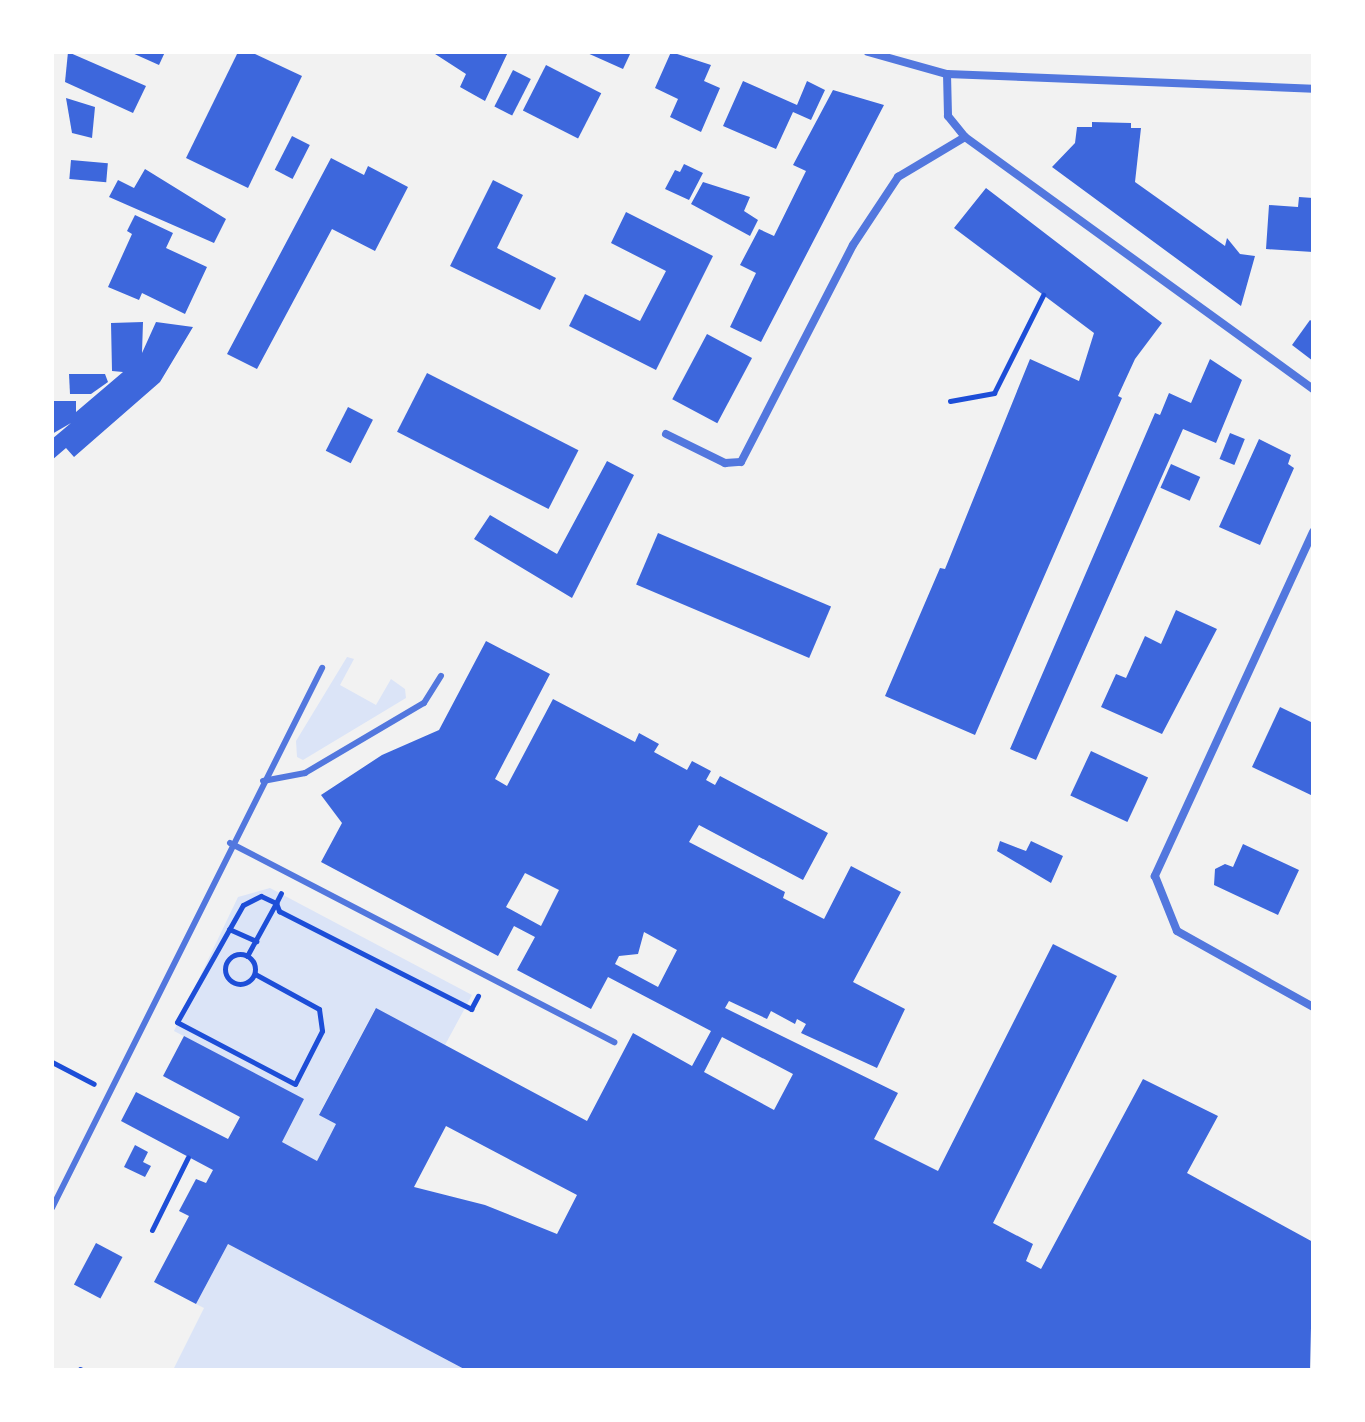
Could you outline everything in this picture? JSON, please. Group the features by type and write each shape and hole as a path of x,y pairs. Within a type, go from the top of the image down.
{"street":[{"path":"868,52 947,74 1313,89"},
{"path":"947,74 948,116 965,137 1313,389"},
{"path":"666,434 725,463 741,462 853,245 898,177 965,137"},
{"path":"1313,532 1155,876 1177,931 1313,1007"}],"lane":[{"path":"52,1208 230,843 322,668"},
{"path":"263,781 305,773 424,703 441,676"},
{"path":"230,843 614,1042"}],"path":[{"path":"950,401 994,393 1043,295"},
{"path":"247,956 290,875"},
{"path":"247,956 255,974 319,1009 322,1031 295,1084 177,1022 243,905 261,896 276,903 279,911 471,1009 488,977"},
{"path":"229,929 256,941"},
{"path":"247,956 235,955 226,963 226,976 232,983 246,984 255,974"},
{"path":"212,956 226,963"},
{"path":"152,1230 188,1157"}],"shaded area":[{"path":"347,657 354,659 340,685 376,705 391,679 405,689 406,698 303,760 297,757 296,741"},
{"path":"270,888 472,995 445,1045 375,1009 319,1114 336,1124 317,1161 282,1142 303,1099 174,1031 238,897"},
{"path":"228,1244 466,1370 173,1370 204,1308 196,1304"}],"building":[{"path":"68,52 146,86 133,113 65,82"},
{"path":"130,52 165,52 159,65"},
{"path":"238,52 251,52 302,76 248,188 186,158"},
{"path":"432,52 508,52 485,101 460,87 466,74"},
{"path":"585,52 631,52 623,69"},
{"path":"671,52 711,65 704,81 720,88 701,132 670,117 678,99 655,88"},
{"path":"546,65 601,93 578,139 523,110"},
{"path":"513,70 531,79 512,116 494,107"},
{"path":"743,81 797,105 807,81 825,90 811,120 793,112 776,149 723,126"},
{"path":"833,90 884,105 761,342 730,327 756,273 740,265 759,229 774,236 806,171 793,165"},
{"path":"66,98 95,107 92,138 72,133"},
{"path":"1092,122 1131,123 1131,128 1141,128 1135,182 1225,246 1227,238 1240,254 1255,256 1241,306 1052,167 1075,143 1077,127 1092,127"},
{"path":"292,136 310,145 293,179 275,170"},
{"path":"331,158 364,175 368,166 408,187 375,251 332,229 257,369 227,354"},
{"path":"71,160 108,163 106,182 69,179"},
{"path":"684,164 703,173 689,200 665,189 675,170 680,172"},
{"path":"145,169 226,219 214,243 109,197 118,180 134,188"},
{"path":"493,180 523,195 497,248 556,278 540,310 450,266"},
{"path":"703,182 750,197 744,211 758,220 750,236 691,204"},
{"path":"986,188 1162,323 1135,359 1118,396 1122,398 975,735 885,696 940,568 945,569 1030,359 1079,381 1094,333 954,228"},
{"path":"1299,197 1313,198 1313,252 1266,249 1269,205 1298,207"},
{"path":"626,212 713,256 656,370 569,326 585,294 640,321 666,271 611,243"},
{"path":"135,215 173,233 166,248 207,267 185,314 142,293 139,300 108,287 132,234 127,231"},
{"path":"1310,320 1313,322 1313,361 1292,345"},
{"path":"143,322 142,353 156,322 193,327 160,382 74,457 66,448 52,460 52,439 71,423 52,434 52,401 76,401 76,412 123,372 112,371 111,323"},
{"path":"707,334 752,358 717,423 672,399"},
{"path":"1210,359 1242,380 1216,443 1183,429 1036,760 1010,749 1155,413 1160,415 1169,393 1191,403"},
{"path":"427,373 578,450 549,509 397,432"},
{"path":"69,374 105,374 108,382 91,394 70,394"},
{"path":"348,407 373,420 351,463 326,451"},
{"path":"1230,433 1245,439 1234,465 1220,459"},
{"path":"1259,439 1291,455 1288,464 1294,468 1260,545 1219,527"},
{"path":"607,461 634,475 572,598 474,539 490,515 557,554"},
{"path":"1171,464 1200,477 1190,501 1160,488"},
{"path":"658,533 831,606 809,658 636,585"},
{"path":"1176,610 1217,629 1162,734 1101,707 1116,674 1126,678 1145,636 1161,644"},
{"path":"486,641 550,674 495,779 507,786 553,699 635,742 639,733 659,744 654,752 687,770 692,761 711,771 706,780 715,785 720,776 828,833 803,880 699,825 689,842 785,892 783,898 824,919 851,866 901,892 853,982 905,1009 877,1068 801,1033 806,1024 797,1019 795,1024 771,1011 767,1019 729,1001 725,1008 898,1093 874,1139 938,1171 1053,944 1117,976 993,1223 1033,1244 1026,1261 1041,1269 1143,1079 1218,1116 1187,1173 1313,1242 1310,1370 466,1370 228,1244 196,1304 154,1282 189,1216 179,1211 196,1179 206,1183 213,1170 121,1121 136,1092 228,1139 240,1117 163,1076 184,1036 304,1099 282,1142 317,1161 336,1124 319,1115 376,1008 587,1121 633,1033 692,1066 711,1031 608,977 591,1009 517,970 535,937 514,926 498,956 321,862 342,823 321,795 382,755 439,730","holes":["525,873 559,890 541,926 506,907","644,932 677,950 658,987 615,964 619,956 638,954","722,1037 793,1074 774,1110 704,1072","446,1126 577,1195 557,1234 485,1205 414,1187"]},
{"path":"1280,707 1313,723 1313,796 1252,767"},
{"path":"1091,751 1148,778 1127,822 1070,795"},
{"path":"1000,841 1026,851 1031,841 1063,856 1051,883 997,851"},
{"path":"1243,844 1299,870 1278,915 1214,885 1215,869 1225,864 1233,867"},
{"path":"135,1145 148,1152 143,1162 151,1166 145,1177 124,1167"},
{"path":"96,1243 122,1257 100,1299 74,1284"}]}
